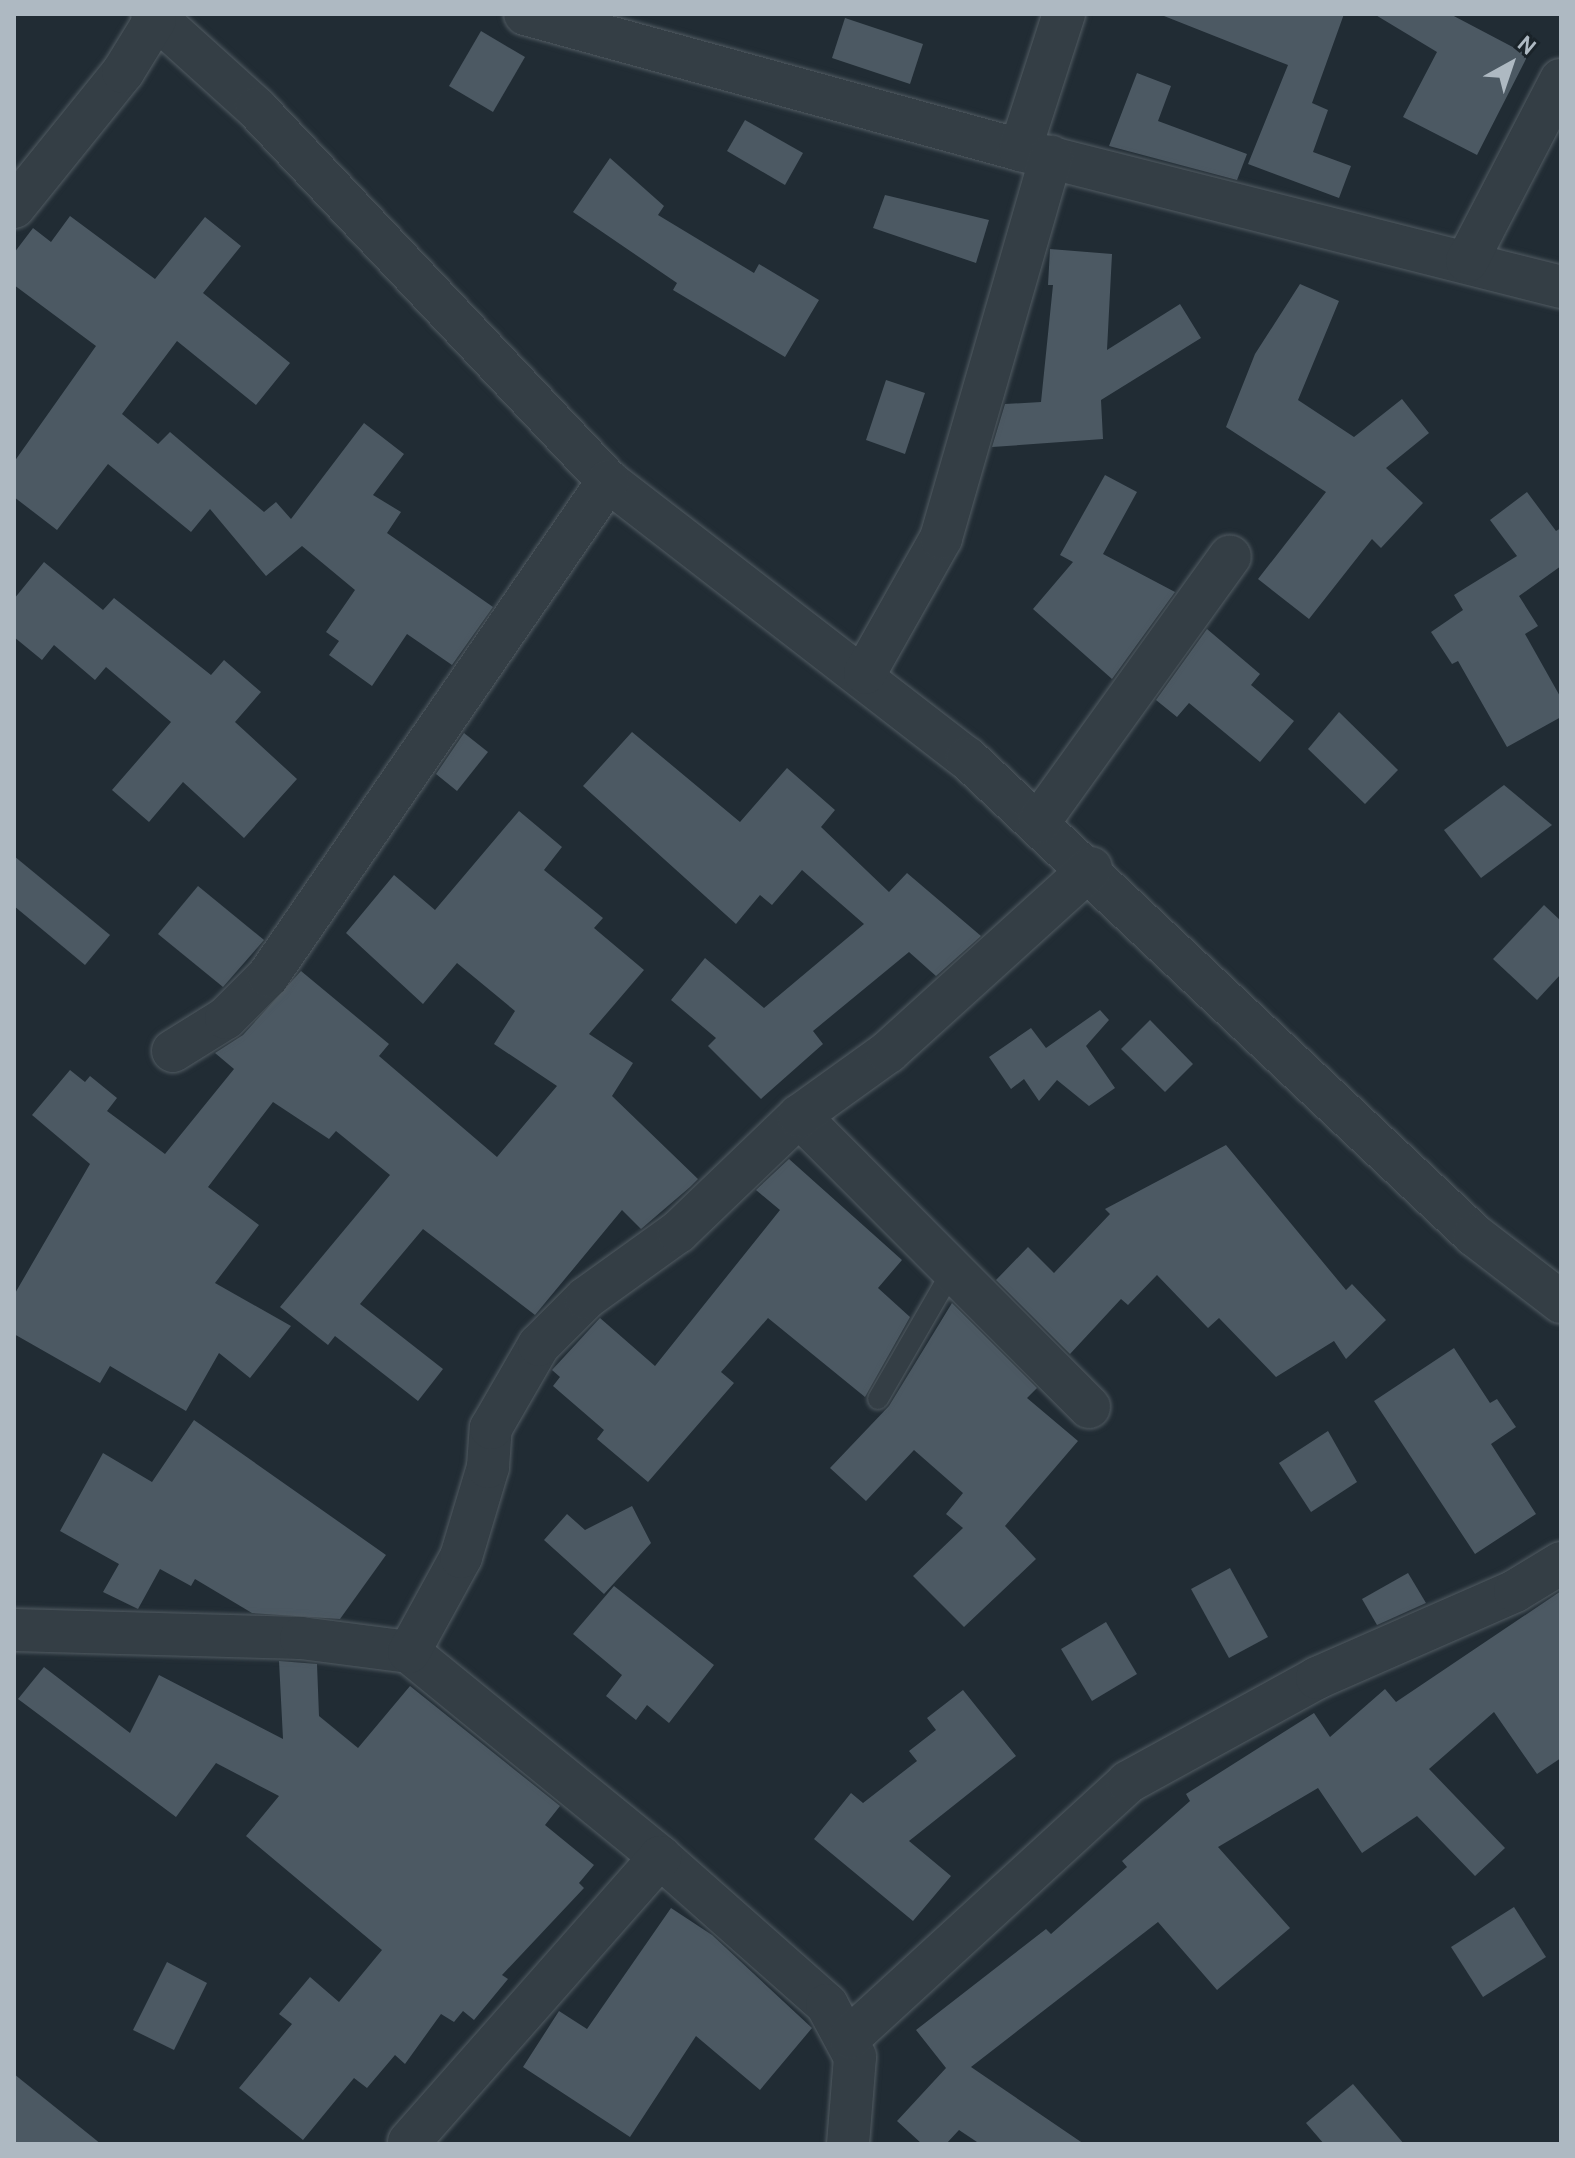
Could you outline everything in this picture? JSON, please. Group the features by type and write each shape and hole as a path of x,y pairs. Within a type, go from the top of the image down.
{"street":[{"path":"525,14 1036,154 1561,287"},
{"path":"865,673 936,549 1036,154 1064,14"},
{"path":"14,207 123,72 154,17 256,108 608,481 865,673 1039,822 1091,868 1474,1235 1561,1302"},
{"path":"1467,261 1561,80"},
{"path":"173,1051 226,1018 268,976 608,481"},
{"path":"1039,822 1230,556"},
{"path":"409,1652 461,1557 488,1467 491,1428 512,1382 586,1298 678,1232 799,1116 888,1052 1091,868"},
{"path":"799,1116 1089,1407"},
{"path":"850,2037 1128,1782 1317,1678 1515,1591 1561,1563"},
{"path":"14,1630 315,1639 409,1652 660,1857 827,2005 850,2037 858,2088 848,2144"},
{"path":"409,2142 660,1857"}],"lane":[{"path":"878,1399 953,1269"}],"building":[{"path":"1344,14 1312,103 1328,110 1313,152 1351,166 1339,198 1248,164 1288,65 1164,16"},
{"path":"1374,14 1450,14 1528,55 1477,155 1403,117 1437,52"},
{"path":"845,18 923,44 910,84 832,58"},
{"path":"481,31 525,57 493,112 449,86"},
{"path":"1137,73 1171,86 1158,121 1247,154 1237,180 1109,146"},
{"path":"745,120 803,153 785,185 727,151"},
{"path":"610,158 664,206 658,215 754,273 759,264 819,300 785,357 673,290 677,283 573,212"},
{"path":"885,195 989,220 976,263 873,228"},
{"path":"70,216 155,279 205,217 241,246 203,293 290,363 256,405 177,341 122,414 158,444 170,432 264,512 276,502 291,519 364,423 404,454 373,495 401,512 387,533 493,607 452,665 407,634 372,686 329,655 339,641 326,632 355,590 302,546 266,576 210,509 191,532 108,464 57,530 14,497 14,462 96,346 14,285 14,253 33,228 51,242"},
{"path":"1050,249 1112,254 1107,350 1180,304 1201,338 1101,400 1103,439 992,447 1005,404 1041,402 1053,285 1048,285"},
{"path":"1300,284 1339,301 1298,400 1354,437 1402,399 1429,433 1386,468 1423,503 1381,548 1372,539 1309,619 1258,579 1326,492 1226,427 1255,354"},
{"path":"886,380 925,393 905,454 866,440"},
{"path":"1105,475 1137,492 1103,554 1175,592 1112,679 1033,609 1073,562 1060,555"},
{"path":"1527,492 1556,531 1561,528 1561,566 1519,596 1538,626 1525,634 1561,698 1561,717 1507,747 1458,661 1452,664 1431,632 1463,610 1454,595 1517,556 1490,520"},
{"path":"44,562 103,610 114,598 211,675 224,660 261,692 235,722 297,779 244,838 183,782 149,822 112,790 171,722 106,667 95,680 54,645 42,660 14,637 14,599"},
{"path":"1207,629 1260,674 1251,685 1294,721 1260,762 1189,703 1177,717 1156,700"},
{"path":"1339,712 1398,770 1365,804 1308,749"},
{"path":"632,732 740,822 787,768 835,810 821,827 889,892 907,873 981,936 936,976 909,952 813,1031 823,1044 761,1099 708,1046 716,1038 671,1000 705,958 764,1008 864,924 802,870 772,905 760,895 736,924 583,786"},
{"path":"464,733 488,752 457,791 436,774"},
{"path":"1504,785 1552,825 1481,878 1444,830"},
{"path":"519,811 562,847 544,870 603,918 594,928 644,970 589,1034 633,1063 612,1096 698,1179 641,1229 622,1210 535,1315 423,1229 360,1304 443,1369 418,1401 335,1336 328,1345 280,1307 390,1175 336,1131 329,1139 273,1102 208,1187 259,1225 215,1283 291,1326 250,1378 219,1353 186,1411 110,1366 100,1383 14,1334 14,1295 90,1164 32,1115 70,1070 85,1082 90,1076 117,1098 107,1111 165,1154 234,1069 215,1053 243,1035 301,971 389,1044 379,1056 497,1157 557,1086 494,1044 515,1011 457,963 423,1004 346,933 394,875 435,910"},
{"path":"14,856 110,935 85,965 14,906"},
{"path":"198,886 264,940 223,987 158,934"},
{"path":"1544,905 1561,921 1561,974 1537,1000 1493,959"},
{"path":"1100,1010 1109,1020 1086,1046 1115,1088 1089,1106 1057,1080 1039,1101 1024,1079 1011,1089 989,1057 1031,1028 1046,1048"},
{"path":"1150,1020 1193,1064 1165,1092 1121,1049"},
{"path":"1226,1145 1346,1290 1352,1284 1386,1320 1346,1359 1334,1341 1276,1377 1219,1318 1208,1328 1157,1275 1128,1305 1121,1299 1070,1354 996,1280 1028,1247 1054,1273 1110,1214 1105,1209"},
{"path":"789,1159 902,1260 878,1288 910,1317 865,1397 768,1318 721,1372 734,1383 648,1482 597,1439 604,1430 553,1386 560,1377 552,1370 600,1318 655,1366 780,1210 756,1190"},
{"path":"952,1303 1037,1388 1027,1398 1078,1441 1005,1526 1036,1559 964,1627 913,1576 963,1528 946,1514 963,1493 914,1450 866,1501 830,1468 889,1406"},
{"path":"1454,1348 1490,1403 1497,1399 1516,1427 1491,1444 1536,1514 1475,1554 1374,1401"},
{"path":"194,1420 386,1555 340,1619 252,1613 195,1579 191,1586 160,1569 138,1609 103,1592 119,1564 60,1531 103,1453 152,1482"},
{"path":"1328,1431 1357,1482 1311,1512 1279,1463"},
{"path":"632,1506 651,1543 604,1594 544,1540 567,1514 585,1530"},
{"path":"1230,1568 1268,1637 1229,1658 1191,1589"},
{"path":"1408,1573 1426,1603 1377,1625 1362,1599"},
{"path":"614,1586 714,1665 669,1723 647,1705 636,1720 606,1696 622,1675 573,1634"},
{"path":"1561,1591 1561,1758 1537,1774 1494,1712 1429,1769 1505,1848 1475,1876 1417,1816 1362,1853 1318,1788 1218,1847 1290,1928 1217,1990 1158,1922 971,2067 1084,2144 980,2144 959,2130 946,2144 922,2144 897,2121 946,2068 916,2030 1046,1929 1051,1934 1127,1867 1122,1861 1190,1801 1186,1794 1314,1713 1330,1737 1385,1689 1396,1702"},
{"path":"1106,1622 1137,1674 1092,1701 1061,1649"},
{"path":"279,1661 317,1664 319,1716 358,1748 410,1686 560,1806 545,1825 594,1865 579,1883 584,1888 502,1975 508,1979 474,2020 463,2011 454,2022 441,2014 405,2064 395,2055 367,2088 354,2078 303,2140 239,2088 292,2024 279,2014 310,1977 339,2002 382,1950 246,1836 279,1796 216,1763 176,1817 18,1699 44,1667 130,1733 159,1675 283,1739"},
{"path":"963,1690 1016,1756 909,1841 951,1876 913,1921 814,1839 851,1793 863,1803 917,1761 909,1751 936,1730 927,1718"},
{"path":"1514,1907 1546,1957 1483,1997 1451,1947"},
{"path":"671,1908 712,1935 812,2028 760,2090 696,2036 630,2137 523,2067 559,2011 587,2029"},
{"path":"167,1962 207,1983 174,2050 133,2030"},
{"path":"14,2074 101,2144 14,2144"},
{"path":"1353,2084 1404,2144 1324,2144 1306,2123"}]}
